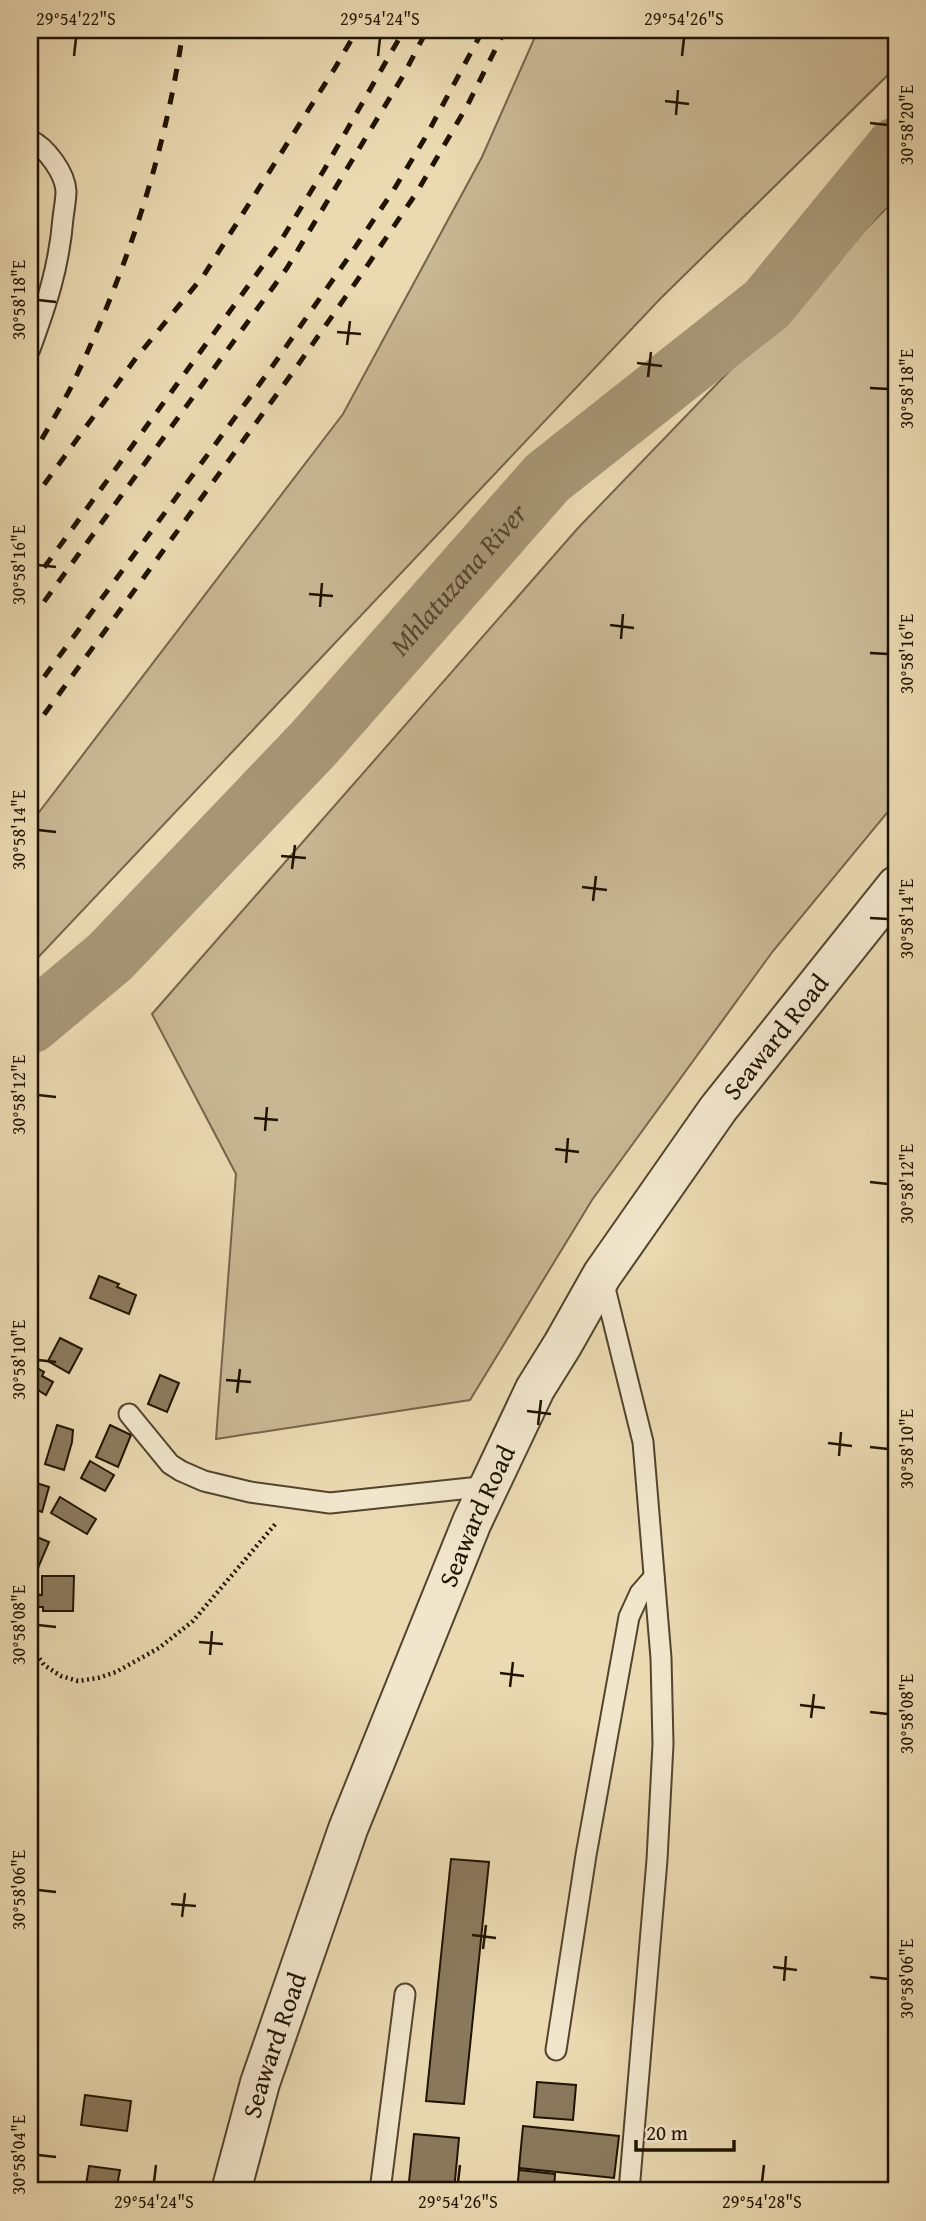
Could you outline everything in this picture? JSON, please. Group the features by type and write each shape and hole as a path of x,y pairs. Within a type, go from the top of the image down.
{"street":[{"name":"Seaward Road","path":"231,2191 260,2082 348,1829 489,1486 535,1388 602,1275 718,1109 896,886"}],"lane":[{"path":"30,140 36,142 53,160 66,188 60,254 46,306 30,348"},
{"path":"602,1275 643,1442 661,1658 662,1757 657,1860 629,2191"},
{"path":"129,1414 170,1464 180,1471 204,1481 250,1492 330,1503 489,1486"},
{"path":"556,2050 586,1855 629,1617 640,1593 654,1577"},
{"path":"380,2191 405,1994"}],"path":[{"path":"30,1645 44,1665 61,1676 78,1681 116,1672 159,1648 193,1621 267,1532 298,1500"}],"shaded area":[{"path":"538,30 896,30 896,67 659,300 30,966 30,824 343,414 482,157"},
{"path":"896,198 896,802 773,951 592,1200 470,1400 216,1439 236,1174 152,1014 578,528"}],"building":[{"path":"99,1276 136,1295 129,1314 90,1298"},
{"path":"60,1338 82,1349 69,1373 48,1361"},
{"path":"30,1364 44,1372 42,1376 53,1382 46,1395 36,1389 30,1397"},
{"path":"160,1375 179,1383 167,1412 148,1404"},
{"path":"57,1425 73,1430 64,1470 45,1464"},
{"path":"110,1425 131,1435 118,1467 96,1457"},
{"path":"90,1461 114,1475 105,1491 81,1478"},
{"path":"30,1481 49,1487 42,1512 30,1508"},
{"path":"60,1497 96,1519 87,1534 51,1513"},
{"path":"32,1535 49,1542 38,1568 30,1564"},
{"path":"42,1576 74,1576 73,1611 43,1611 43,1607 34,1607 35,1594 42,1595"},
{"path":"451,1859 489,1862 464,2104 426,2101"},
{"path":"537,2082 576,2085 573,2120 534,2117"},
{"path":"85,2095 131,2101 127,2131 81,2125"},
{"path":"523,2126 619,2136 614,2178 519,2168"},
{"path":"414,2134 459,2138 454,2191 408,2191"},
{"path":"89,2166 120,2170 116,2191 85,2191"},
{"path":"519,2170 555,2174 554,2191 517,2191"}],"waterway":[{"name":"Mhlatuzana River","path":"30,1024 110,957 314,743 547,478 767,304 896,147"}],"railway":[{"path":"30,460 74,381 127,253 155,165 176,76 183,30"},
{"path":"30,504 136,358 204,275 357,30"},
{"path":"30,587 280,242 404,30"},
{"path":"30,621 287,268 403,76 427,30"},
{"path":"30,696 267,374 348,258 425,138 483,30"},
{"path":"30,734 293,372 417,192 467,106 505,30"}]}
